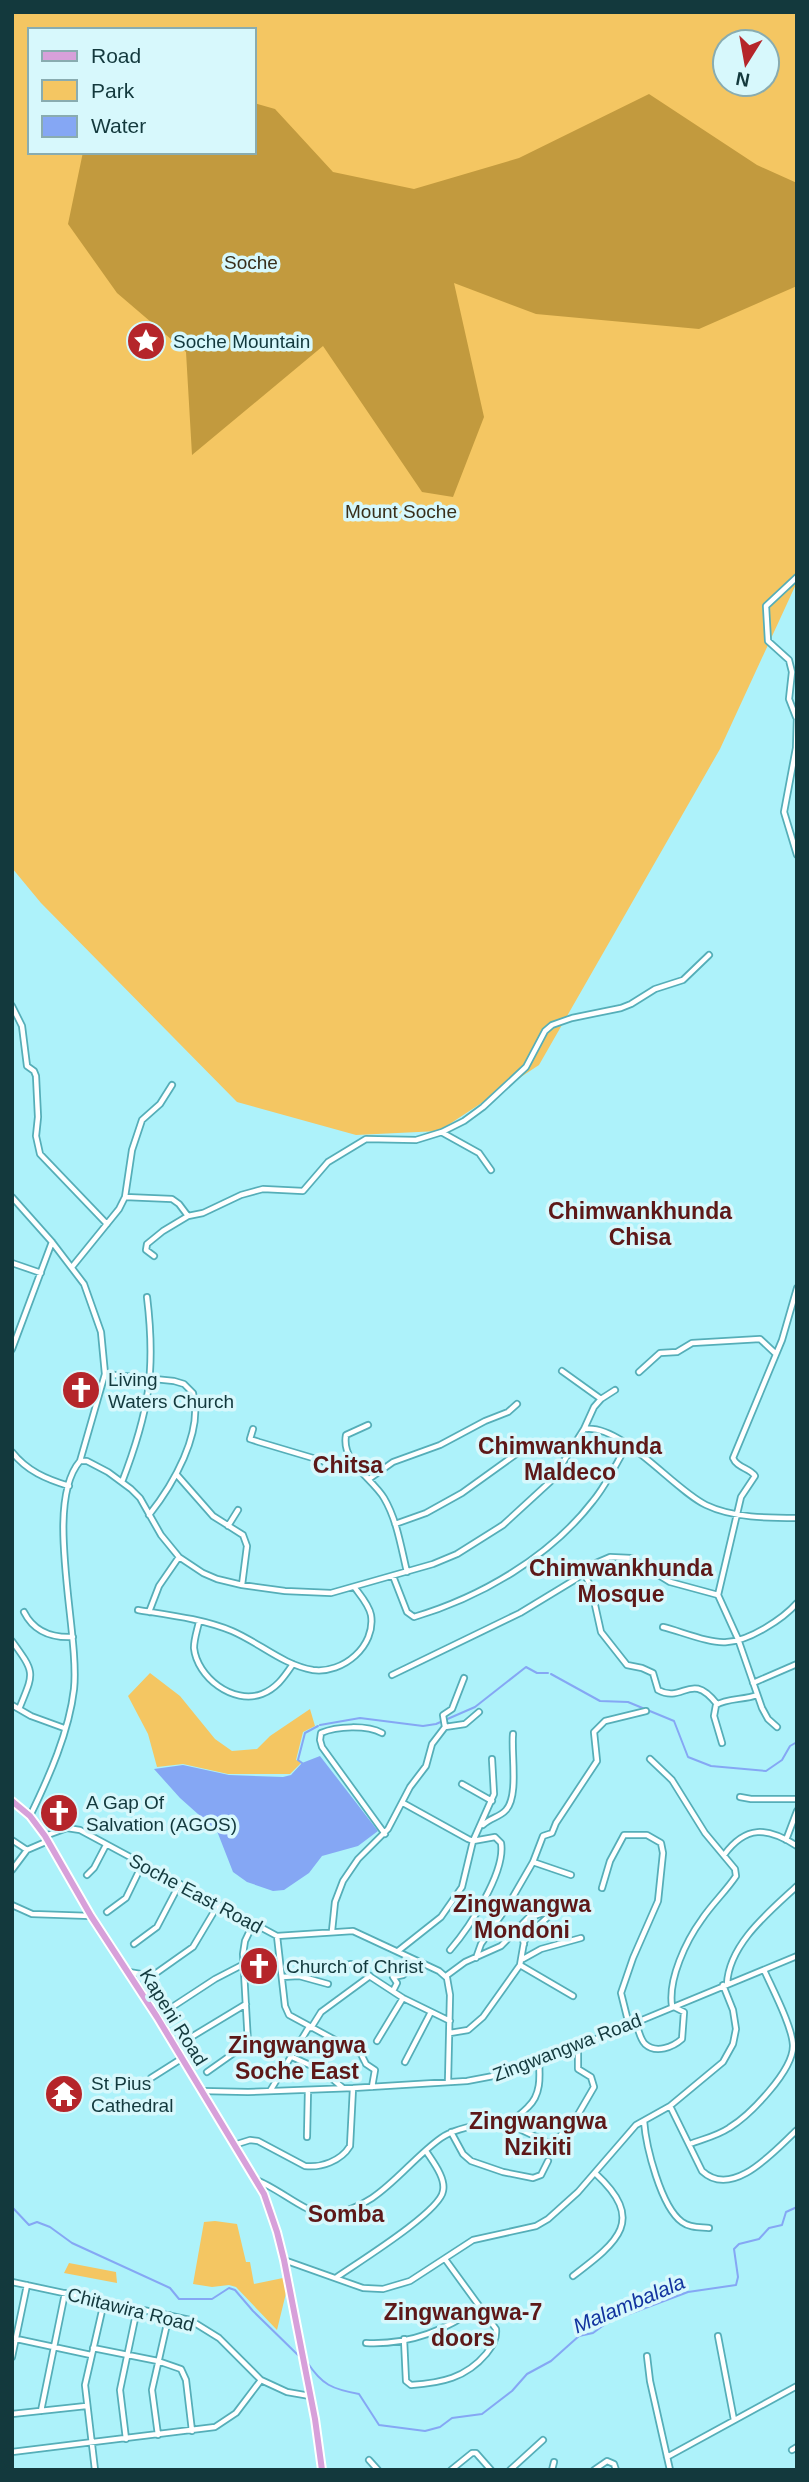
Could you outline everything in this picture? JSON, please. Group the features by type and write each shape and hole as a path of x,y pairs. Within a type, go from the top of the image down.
{"main road":[{"name":"Kapeni Road","path":"12,1801 30,1816 47,1839 91,1916 157,2017 256,2180 271,2212 284,2260 322,2470"}],"street":[{"path":"797,577 766,606 768,641 789,660 792,672 789,699 797,715 796,748 784,812 797,855"},
{"path":"154,1256 146,1250 148,1244 188,1216 203,1213 259,1189 303,1191 328,1162 366,1139 416,1140 442,1132 474,1114 515,1078 532,1059 545,1031 552,1025 631,1004 655,989 683,980 709,955"},
{"path":"12,1006 22,1026 27,1066 36,1076 36,1136 40,1154 107,1224"},
{"path":"72,1267 119,1209 125,1197 132,1150 142,1120 160,1104 172,1085"},
{"path":"442,1132 479,1153 491,1170"},
{"path":"12,1197 52,1242 84,1284 101,1332 104,1374 80,1461 69,1486 64,1511 65,1574 73,1637 74,1690 59,1747 30,1816"},
{"path":"125,1197 172,1199 188,1216"},
{"path":"12,1349 52,1242"},
{"path":"12,1263 41,1273"},
{"path":"777,1727 765,1715 738,1639 718,1595 743,1491 755,1476 733,1458 789,1322 797,1288"},
{"path":"122,1482 139,1435 151,1378 152,1354 147,1297"},
{"path":"789,1322 796,1318"},
{"path":"639,1372 660,1353 677,1352 694,1343 760,1339 776,1354"},
{"path":"562,1371 601,1399"},
{"path":"104,1374 184,1384 195,1398 191,1430 177,1475 149,1516"},
{"path":"80,1461 92,1464 122,1482 140,1498 161,1535 179,1557 217,1579 242,1585 321,1593 355,1588 457,1554 503,1525 552,1480 584,1429 590,1413 601,1399 615,1390"},
{"path":"369,1479 393,1462 444,1443 505,1414 517,1404"},
{"path":"368,1425 345,1436 347,1449 358,1469 386,1500 407,1572"},
{"path":"253,1429 250,1439 323,1461 331,1467 358,1469"},
{"path":"584,1429 604,1432 627,1445 698,1501 715,1509 767,1518 797,1518"},
{"path":"395,1524 426,1513 462,1493 526,1447 548,1445 571,1451"},
{"path":"393,1577 407,1612 414,1617 471,1594 501,1578 537,1556 582,1515 600,1493 627,1445"},
{"path":"12,1452 27,1468 69,1486"},
{"path":"177,1475 206,1510 243,1535 247,1546 242,1585"},
{"path":"229,1526 238,1510"},
{"path":"149,1612 159,1587 179,1557"},
{"path":"391,1675 494,1626 610,1557 631,1558 670,1582 718,1595"},
{"path":"584,1573 591,1587 601,1632 627,1665 653,1673 658,1690 662,1692 670,1694 700,1688 717,1704"},
{"path":"138,1610 230,1631 292,1664 318,1670 330,1669 353,1658 371,1632 371,1616 355,1588"},
{"path":"663,1627 724,1643 769,1625 789,1612 797,1603"},
{"path":"23,1612 36,1628 52,1637 73,1637"},
{"path":"200,1622 194,1645 198,1666 208,1678 234,1693 245,1696 264,1693 281,1682 292,1664"},
{"path":"12,1641 30,1665 31,1676 19,1709"},
{"path":"753,1683 797,1664"},
{"path":"445,1727 443,1715 452,1709 464,1678"},
{"path":"722,1743 713,1710 717,1704 757,1696"},
{"path":"12,1706 64,1728"},
{"path":"476,1958 481,1944 507,1907 533,1862 543,1836 552,1833 597,1761 594,1732 605,1721 646,1711"},
{"path":"332,1931 335,1902 344,1881 358,1859 385,1834 410,1787 426,1766 432,1744 445,1727 465,1724 479,1713"},
{"path":"382,1733 375,1729 332,1729 321,1733 320,1740 322,1747 385,1834"},
{"path":"480,1828 489,1818 508,1809 512,1800 513,1734"},
{"path":"398,1951 448,1910 465,1879 473,1840 492,1801 495,1786 492,1759"},
{"path":"636,2022 645,2044 657,2049 680,2042 683,2036 684,2012 672,2006 671,1990 689,1940 736,1875 724,1854 705,1833 672,1780 650,1759"},
{"path":"462,1784 492,1801"},
{"path":"740,1797 751,1800 797,1799"},
{"path":"402,1803 451,1832 473,1840 497,1838 501,1843 501,1852 486,1897 450,1950"},
{"path":"786,1840 797,1811"},
{"name":"Soche East Road","path":"27,1850 61,1829 73,1828 277,1936 332,1931 358,1932 446,1976"},
{"path":"724,1854 737,1839 750,1832 764,1832 797,1846"},
{"path":"602,1888 610,1861 624,1835 647,1835 661,1843 663,1853 658,1901 621,1993 629,2025"},
{"path":"12,1840 27,1850 12,1870"},
{"path":"87,1875 94,1868 106,1845"},
{"path":"533,1862 571,1875"},
{"path":"107,1912 126,1898 142,1865"},
{"path":"134,1944 157,1927 179,1885"},
{"path":"284,2260 363,2288 383,2289 410,2281 473,2240 536,2226 548,2219 567,2204 636,2125 670,2106 716,2069 733,2044 735,2020 725,1985 730,1963 740,1947 797,1886"},
{"path":"447,2082 450,2021 449,1984 446,1976 501,1946 529,1917 537,1902"},
{"path":"12,1905 32,1914 91,1916"},
{"path":"143,1996 152,1976 190,1951 218,1905"},
{"path":"524,1944 528,1935 550,1915 543,1913 529,1917"},
{"path":"207,2072 248,2045 244,1964 245,1941 253,1924"},
{"path":"520,1928 524,1959 532,1972"},
{"path":"277,1936 288,2016 361,2054 366,2064 375,2070 372,2087"},
{"path":"450,2033 468,2030 476,2025 524,1959 541,1949 581,1938"},
{"name":"Zingwangwa Road","path":"200,2091 372,2087 447,2082 504,2074 797,1956"},
{"path":"393,1991 397,1983 393,1977 403,1975 418,1961"},
{"path":"157,2017 215,1979 244,1964"},
{"path":"339,1970 351,1964 403,1998 450,2021"},
{"path":"520,1965 573,1996"},
{"path":"690,2144 721,2133 741,2119 778,2079 790,2060 792,2038 764,1970"},
{"path":"127,1972 152,1976"},
{"path":"282,1978 299,1976 328,1984"},
{"path":"270,2091 321,2012 370,1976"},
{"path":"377,2040 403,1998"},
{"path":"188,2039 246,2004"},
{"path":"405,2062 431,2012"},
{"path":"256,2180 272,2186 311,2211 327,2214 361,2204 391,2184 451,2132 468,2126 507,2123 549,2143 566,2129 594,2087 591,2077 578,2069 578,2046"},
{"path":"292,2057 323,2071 343,2088"},
{"path":"152,2078 181,2059"},
{"path":"507,2123 527,2109 536,2096 540,2081 539,2062"},
{"path":"234,2145 250,2140 258,2141 313,2167 332,2161 347,2151 349,2146 353,2088"},
{"path":"307,2137 308,2090"},
{"path":"670,2106 693,2155 707,2175 721,2180 732,2179 752,2169 797,2130"},
{"path":"644,2121 654,2170 673,2211 683,2223 709,2228"},
{"path":"451,2132 463,2154 481,2165 533,2178 541,2175 548,2161"},
{"path":"336,2278 398,2235 439,2200 443,2183 426,2151"},
{"path":"573,2276 604,2251 623,2222 618,2199 594,2173"},
{"path":"404,2339 408,2384 451,2380 463,2375 480,2361 496,2340 496,2329 445,2259"},
{"name":"Chitawira Road","path":"12,2282 190,2320 210,2330 261,2379 287,2392 310,2396"},
{"path":"12,2357 27,2285"},
{"path":"41,2411 65,2293"},
{"path":"95,2470 85,2385 104,2302"},
{"path":"366,2343 438,2332 478,2307"},
{"path":"126,2439 120,2390 137,2309"},
{"path":"158,2435 152,2390 169,2315"},
{"path":"718,2336 734,2420"},
{"path":"14,2338 91,2355"},
{"path":"93,2348 176,2367 184,2375 192,2431"},
{"path":"647,2356 670,2470"},
{"path":"12,2452 215,2427 225,2422 244,2404 261,2379"},
{"path":"667,2457 797,2386"},
{"path":"12,2414 86,2406"},
{"path":"510,2470 543,2440"},
{"path":"450,2470 472,2453 476,2453 491,2470"},
{"path":"369,2460 378,2470"},
{"path":"594,2470 607,2461 614,2464 616,2470"},
{"path":"552,2470 554,2462"}],"green space":[{"name":"Mount Soche","path":"12,12 797,12 797,582 720,749 539,1065 439,1131 356,1135 237,1102 41,903 12,868"},
{"name":"Soche","path":"649,94 757,165 797,183 797,286 699,329 536,314 454,283 484,417 453,497 422,492 323,346 192,455 186,352 117,293 68,224 83,154 256,154 256,104 275,109 333,172 414,189 519,158"},
{"path":"150,1673 180,1696 215,1739 232,1751 257,1749 270,1736 310,1709 315,1726 303,1732 296,1760 302,1762 290,1774 228,1774 183,1764 157,1767 148,1734 128,1696"},
{"path":"204,2222 237,2224 246,2262 250,2262 254,2284 283,2278 287,2289 277,2330 236,2287 193,2284"},
{"path":"69,2263 116,2272 117,2283 64,2273"}],"water":[{"path":"320,1756 378,1831 358,1846 322,1856 309,1873 284,1890 273,1891 247,1882 233,1872 217,1831 180,1798 154,1769 183,1765 229,1775 283,1777 291,1775 302,1763"}],"waterway":[{"path":"320,1725 360,1718 423,1726 436,1724 475,1707 526,1667 537,1673 548,1673"},
{"path":"551,1674 600,1701 628,1702 674,1721 688,1757 711,1766 766,1771 782,1760 790,1746 797,1742"},
{"path":"302,1763 298,1760 305,1733 318,1726"},
{"name":"Malambalala","path":"12,2207 29,2225 37,2222 50,2227 72,2243 170,2288 179,2299 212,2299 229,2288 235,2290 301,2358"},
{"name":"Malambalala","path":"307,2362 328,2385 359,2394 379,2425 425,2431 440,2427 452,2418 482,2414 512,2391 527,2374 551,2361 579,2336 593,2333 608,2322 688,2292 736,2285 738,2277 734,2249 739,2244 759,2239 769,2228 782,2225 786,2212 797,2207"}],"place":[{"name":"Soche Mountain","path":"146,341"},
{"name":"Living Waters Church","path":"81,1390"},
{"name":"A Gap Of Salvation (AGOS)","path":"59,1813"},
{"name":"Church of Christ","path":"259,1966"},
{"name":"St Pius Cathedral","path":"64,2094"}],"district":[{"name":"Chimwankhunda Chisa","path":"640,1224"},
{"name":"Chimwankhunda Maldeco","path":"570,1459"},
{"name":"Chitsa","path":"348,1465"},
{"name":"Chimwankhunda Mosque","path":"621,1581"},
{"name":"Zingwangwa Mondoni","path":"522,1917"},
{"name":"Zingwangwa Soche East","path":"297,2058"},
{"name":"Zingwangwa Nzikiti","path":"538,2134"},
{"name":"Somba","path":"346,2214"},
{"name":"Zingwangwa-7 doors","path":"463,2325"}]}
